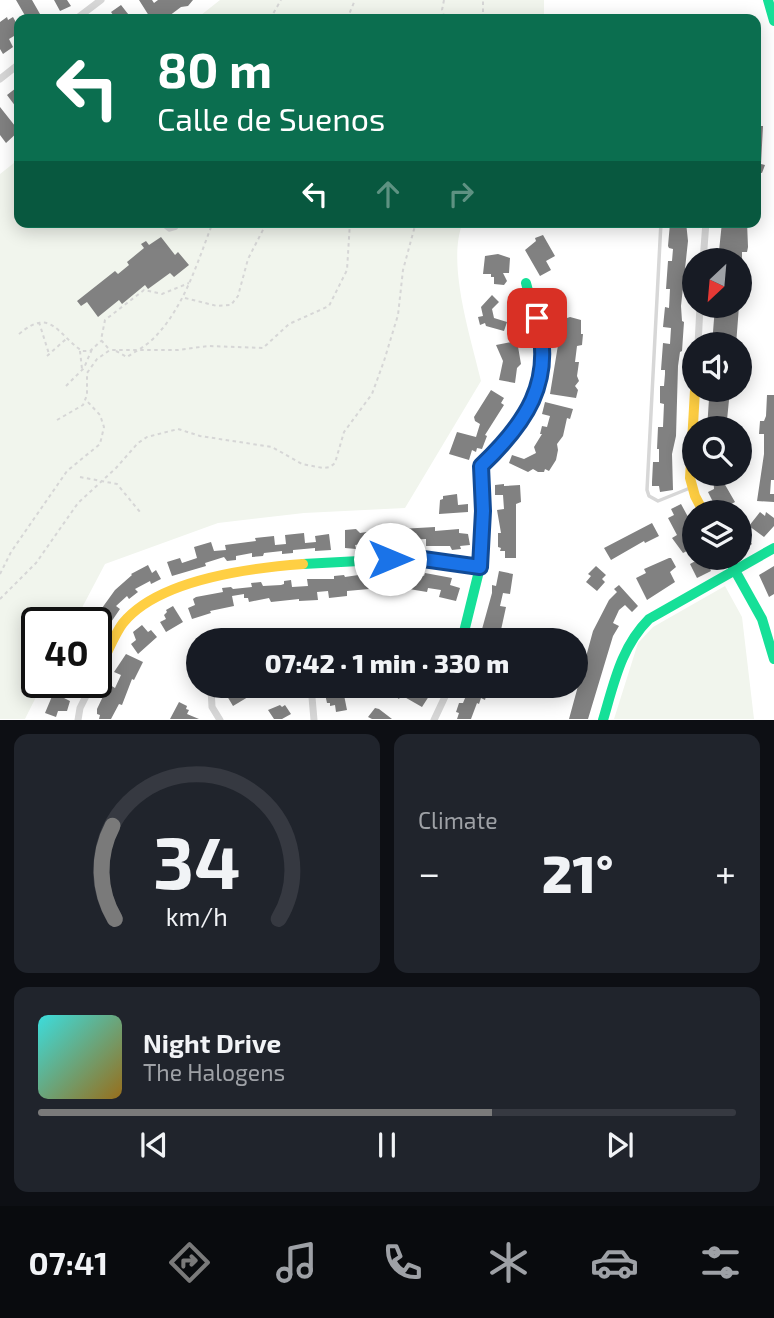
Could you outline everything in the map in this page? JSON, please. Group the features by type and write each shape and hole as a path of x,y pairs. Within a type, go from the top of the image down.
{"street":[{"path":"83,14 101,0"},
{"path":"768,0 774,21"},
{"path":"0,79 14,68"},
{"path":"704,248 706,228"},
{"path":"464,628 480,567 483,511 481,466 518,429 534,396 542,361 539,325 526,283"},
{"path":"694,402 690,478 698,500"},
{"path":"603,719 623,654 638,628 649,618 774,548"},
{"path":"112,645 122,625 140,606 158,596 205,579 253,568 416,558 480,567"},
{"path":"735,571 764,623 774,659"},
{"path":"78,719 85,698"},
{"path":"212,698 212,706 220,719"},
{"path":"312,698 314,719"},
{"path":"434,719 444,698"}],"lane":[{"path":"661,228 647,491 649,496 658,501 692,487"}],"path":[{"path":"115,350 127,357 155,337 184,297 211,228"},
{"path":"184,297 218,306 231,306 238,296 248,259 264,228"},
{"path":"57,420 78,409 86,400 88,373 97,359 110,350 178,350 208,346 257,348 269,344 289,324 329,306 347,270 350,228"},
{"path":"0,599 31,569 78,503 138,443 172,429 272,447 302,464 330,467 337,457 344,432 372,394 384,361 398,316 403,270 414,228"},
{"path":"19,334 38,321 53,325 79,350 92,349 101,340 105,320 144,290 162,294 190,283"},
{"path":"38,321 48,355 66,339"},
{"path":"101,340 110,350"},
{"path":"66,386 90,360 92,349"},
{"path":"79,350 81,372"},
{"path":"0,575 11,552 67,471 96,450 100,444 104,427 100,415 86,400"},
{"path":"80,477 121,487 140,512"}],"shaded area":[{"path":"220,0 544,0 544,14 202,14"},
{"path":"14,163 14,228 461,228 457,258 459,279 466,323 481,381 405,508 304,513 218,523 105,564 82,607 21,607 21,698 36,698 25,719 0,719 0,174"},
{"path":"725,586 742,617 754,719 614,719 638,643 653,627"}],"building":[{"path":"16,0 32,0 40,14 24,14"},
{"path":"54,0 67,0 71,6 60,11"},
{"path":"139,0 152,0 154,3 158,0 193,0 188,6 181,7 172,14 148,14"},
{"path":"121,5 128,14 112,14 111,12"},
{"path":"7,17 8,20 14,19 14,36 9,39 13,47 3,54 0,49 0,22"},
{"path":"14,90 14,104 7,95"},
{"path":"0,107 14,125 14,136 6,143 0,135"},
{"path":"761,126 763,126 761,164"},
{"path":"670,228 687,228 687,248 682,248 681,306 684,322 678,366 676,436 672,454 673,490 660,492 659,486 652,486 652,482 653,462 659,462 658,427 663,427 664,404 660,403 660,386 664,386 665,374 665,370 661,370 663,343 670,344 671,328 663,327 665,307 669,308 670,289 666,289 668,261 672,261 673,249 669,248"},
{"path":"721,228 747,228 748,247 719,248"},
{"path":"543,235 555,256 546,261 551,270 540,276 525,250 536,241 535,238"},
{"path":"161,237 175,255 178,252 189,265 174,277 170,273 148,289 145,285 122,304 119,300 98,317 87,302 81,306 77,301 115,271 118,274 129,265 127,262 144,248 141,244 146,241 149,245"},
{"path":"498,254 510,258 509,273 503,273 507,281 504,285 494,284 491,274 483,274 485,256"},
{"path":"492,295 499,302 492,309 494,318 507,322 504,331 486,326 485,323 480,325 478,317 483,316 481,307"},
{"path":"567,318 581,320 583,334 582,345 577,346 575,362 579,362 576,398 550,394 559,339 564,339"},
{"path":"714,318 738,318 737,332 713,332"},
{"path":"517,341 521,364 517,368 515,383 499,380 503,361 496,345"},
{"path":"491,390 504,398 501,403 504,405 485,435 487,436 482,449 477,448 476,452 472,450 469,460 449,454 457,432 476,437 480,424 474,417"},
{"path":"767,395 774,395 774,480 771,480 770,494 774,494 774,502 757,501 764,454 764,434 759,434 760,421 764,421 766,416"},
{"path":"545,402 573,409 570,419 567,418 563,436 557,444 556,460 549,471 545,469 544,472 538,472 533,469 528,472 509,463 512,455 524,459 536,453 534,447 542,434 542,426 547,427 550,416 542,414"},
{"path":"709,402 729,402 727,416 708,416"},
{"path":"495,485 520,485 521,502 516,504 516,558 505,558 505,551 500,551 501,548 498,547 498,533 501,533 497,510 504,509 503,495 495,495"},
{"path":"714,486 726,486 734,500 712,500 708,492 714,489"},
{"path":"457,494 458,505 468,504 468,512 439,514 443,496"},
{"path":"682,506 682,552 672,538 677,535 668,518 674,515 671,509"},
{"path":"760,512 765,516 766,512 774,518 774,526 764,537 752,528 752,522"},
{"path":"652,523 659,536 645,543 644,541 611,560 604,548"},
{"path":"435,527 435,531 459,529 459,533 468,534 470,545 452,550 450,546 426,546 426,539 409,540 410,544 371,546 371,543 355,545 356,549 345,548 345,530 356,529 360,533 387,529 388,537 399,536 400,529"},
{"path":"304,533 305,543 316,542 315,536 329,534 331,550 315,551 315,548 293,550 293,553 264,553 263,556 252,557 252,553 227,561 224,557 205,563 206,566 172,576 167,562 180,558 182,563 197,558 194,547 211,542 214,551 226,550 225,545 274,536 275,545 286,544 285,535"},
{"path":"669,558 676,567 670,572 675,582 647,600 636,578 646,573 644,569"},
{"path":"148,565 152,573 156,570 161,579 135,589 138,592 129,599 127,596 116,606 120,609 112,621 112,607 103,607 131,574"},
{"path":"596,566 606,575 602,579 605,582 597,591 586,582 591,576 588,574"},
{"path":"774,566 774,594 769,597 759,575"},
{"path":"693,570 711,570 711,571 697,578"},
{"path":"402,571 404,587 398,586 399,590 380,592 380,588 347,591 347,596 329,598 328,591 317,592 318,600 271,602 269,598 249,602 248,598 244,598 244,594 232,596 234,606 210,611 211,613 192,619 188,608 195,605 193,599 196,597 223,592 222,588 252,587 251,583 261,582 263,586 281,585 284,581 291,580 292,587 308,586 307,579 334,579 334,576 372,573 373,577"},
{"path":"499,571 513,574 510,594 503,593 500,606 506,607 501,628 482,628 492,585 496,586"},
{"path":"412,573 452,578 450,585 460,588 456,601 439,597 441,590 428,588 427,592 409,589"},
{"path":"619,585 638,606 632,612 625,605 619,610 613,623 619,626 613,636 588,719 569,719 575,698 588,698 588,649 593,631 609,600 617,592 614,589"},
{"path":"173,606 183,622 166,632 160,622 166,619 166,610"},
{"path":"142,625 157,637 138,654 131,644 136,640 133,632"},
{"path":"126,654 143,662 134,680 132,679 122,705 119,704 111,719 99,719 97,709 102,698 112,698 112,686 115,688 121,675 114,672"},
{"path":"51,698 70,701 67,711 58,711 56,717 45,713"},
{"path":"228,698 246,698 233,706"},
{"path":"326,698 345,698 347,710 336,712 335,705 330,706 330,703 327,703"},
{"path":"406,698 428,698 422,707"},
{"path":"465,698 481,698 471,719 457,719 459,703 463,703"},
{"path":"179,702 187,706 187,714 199,719 170,719"},
{"path":"285,705 291,714 282,719 274,719 268,710"},
{"path":"375,708 379,709 392,719 368,717"}],"traffic: fast":[{"path":"768,0 774,21"},
{"path":"465,628 480,567 483,511 481,466 518,422 530,402 536,383 538,339 526,283"},
{"path":"603,720 625,654 649,619 774,548"},
{"path":"303,564 416,558 480,567"},
{"path":"735,570 762,619 774,659"}],"traffic: slow":[{"path":"694,402 690,478 697,500"},
{"path":"112,642 123,623 139,608 182,586 232,573 303,564"}],"route":[{"path":"390,559 416,558 480,567 483,511 481,466 518,429 530,407 538,385 542,361 537,318"}]}
